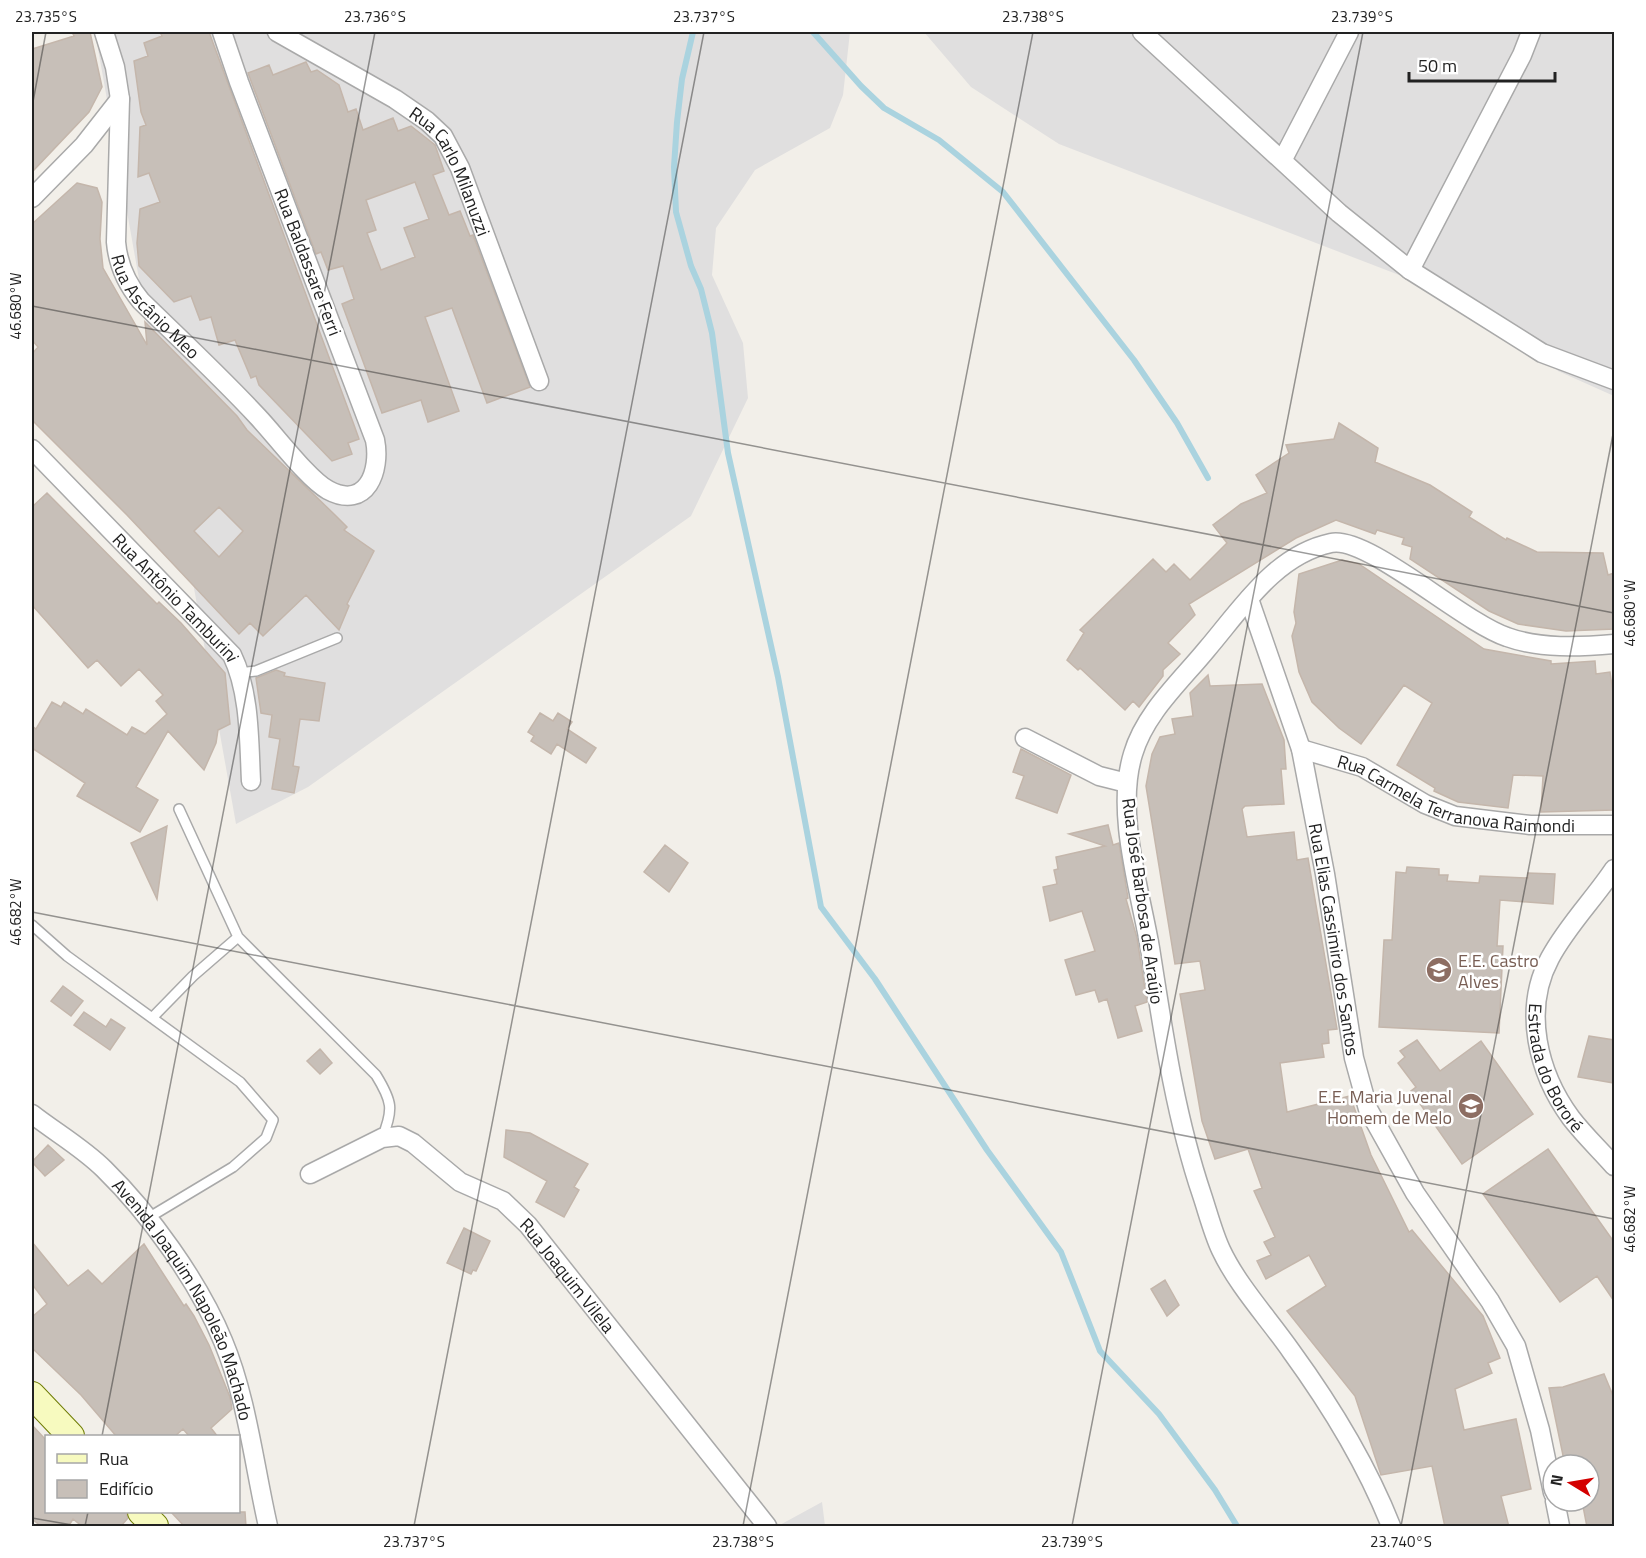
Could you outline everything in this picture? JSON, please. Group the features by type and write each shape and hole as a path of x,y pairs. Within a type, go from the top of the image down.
{"main road":[{"path":"32,1395 69,1435"},
{"path":"142,1513 155,1527"}],"street":[{"name":"Rua Ascânio Meo","path":"104,32 115,67 120,99 116,242 119,264 127,281 141,301 256,415 322,486 344,495 363,490"},
{"name":"Rua Baldassare Ferri","path":"222,32 375,440 378,453 376,471 369,485 363,490"},
{"name":"Rua Carlo Milanuzzi","path":"277,32 395,99 443,136 460,168 539,381"},
{"path":"1283,159 1349,32"},
{"path":"1410,270 1522,55 1531,32"},
{"path":"1153,35 1339,213 1410,270 1542,353 1614,380"},
{"path":"32,198 84,145 120,99"},
{"name":"Rua Antônio Tamburini","path":"32,449 228,648 239,673 251,781"},
{"name":"Rua José Barbosa de Araújo","path":"1392,1526 1343,1426 1221,1250 1188,1155 1169,1073 1134,862 1127,783 1132,756 1147,722 1249,599 1292,558 1328,544 1344,542 1378,556 1478,625 1505,637 1551,645 1614,644"},
{"name":"Rua Elias Cassimiro dos Santos","path":"1249,599 1300,749 1325,874 1354,1058 1368,1109 1414,1193 1490,1300 1516,1346 1545,1453"},
{"path":"1025,738 1099,776 1127,783"},
{"name":"Rua Carmela Terranova Raimondi","path":"1300,749 1362,767 1425,804 1455,816 1530,825 1614,825"},
{"name":"Estrada do Bororé","path":"1614,869 1549,960 1538,993 1535,1026 1538,1046 1549,1080 1559,1100 1572,1119 1614,1166"},
{"name":"Avenida Joaquim Napoleão Machado","path":"32,1114 103,1168 148,1218 183,1269 223,1340 237,1384 268,1527"},
{"name":"Rua Joaquim Vilela","path":"382,1137 399,1136 413,1143 460,1182 503,1201 516,1213 767,1527"},
{"path":"310,1174 382,1137"}],"lane":[{"path":"239,673 256,671 337,638"},
{"path":"179,809 238,937 376,1075 389,1095 391,1115 382,1137"},
{"path":"32,924 67,956 240,1082 273,1120 266,1138 233,1167 148,1218"},
{"path":"152,1018 193,976 238,937"}],"shaded area":[{"path":"95,32 850,32 843,95 830,128 755,170 716,228 712,275 743,343 748,398 691,516 308,787 236,824"},
{"path":"924,32 1614,32 1614,396 1558,371 1490,310 1059,144 971,87"},
{"path":"822,1502 825,1526 778,1526"}],"building":[{"path":"72,32 90,32 102,87 89,112 32,172 32,49 74,36"},
{"path":"160,32 209,32 359,439 348,443 352,454 332,461 259,385 256,376 251,378 235,340 219,345 211,317 200,320 191,296 174,302 139,266 137,243 140,209 160,202 149,173 138,177 140,127 146,125 141,112 134,61 148,56 144,43 162,36"},
{"path":"306,62 311,72 317,70 339,85 348,112 356,109 363,130 393,118 398,131 411,126 435,145 444,171 433,175 449,215 460,211 470,236 473,235 530,387 487,403 452,308 425,317 459,411 428,422 421,400 382,413 342,304 354,299 343,266 328,270 321,252 316,254 248,73 269,65 273,75","holes":["415,182 429,219 404,228 415,257 381,270 367,233 376,230 366,200"]},
{"path":"77,183 97,188 102,202 100,239 103,268 147,345 145,322 237,416 247,430 347,527 344,530 374,551 347,604 349,606 339,630 306,595 263,636 250,623 239,634 127,515 32,420 32,354 38,347 32,340 32,224","holes":["219,507 243,531 219,557 194,531"]},
{"path":"1339,423 1378,448 1375,462 1430,485 1472,512 1469,517 1506,540 1507,538 1537,552 1603,553 1608,575 1614,573 1614,629 1566,631 1518,624 1489,611 1410,559 1412,547 1402,544 1404,538 1377,530 1375,534 1336,520 1296,538 1189,604 1195,615 1168,643 1180,654 1163,670 1163,676 1139,707 1133,701 1125,710 1080,668 1078,670 1067,660 1084,633 1080,630 1153,559 1166,572 1174,564 1190,580 1227,543 1213,525 1241,504 1267,493 1256,475 1289,453 1286,445 1334,439"},
{"path":"47,493 157,604 159,602 181,623 225,673 230,724 218,730 216,743 204,770 168,731 136,787 158,800 140,832 77,796 85,783 32,748 32,726 36,729 52,702 61,707 64,702 83,714 86,709 127,735 132,727 145,734 167,714 156,701 163,695 139,669 121,686 97,660 88,668 32,605 32,507"},
{"path":"1342,560 1359,564 1484,649 1551,661 1551,664 1595,661 1596,674 1610,672 1614,700 1614,810 1541,812 1543,776 1513,775 1508,808 1458,802 1434,791 1435,788 1397,765 1432,703 1404,685 1361,744 1339,728 1312,702 1299,672 1292,636 1296,623 1294,612 1299,574"},
{"path":"276,670 285,673 284,676 325,683 319,721 300,719 293,766 299,767 294,793 272,789 280,739 269,737 272,715 261,713 256,678"},
{"path":"1208,675 1210,686 1262,684 1284,740 1286,769 1281,769 1284,804 1245,806 1242,809 1247,837 1294,832 1297,860 1308,858 1337,1029 1328,1030 1329,1043 1322,1044 1324,1057 1280,1063 1287,1112 1350,1096 1371,1155 1409,1232 1412,1230 1483,1316 1500,1358 1488,1363 1492,1373 1455,1389 1464,1430 1516,1419 1531,1489 1501,1496 1509,1527 1445,1527 1432,1466 1381,1475 1355,1396 1287,1311 1326,1286 1309,1255 1266,1279 1257,1261 1271,1255 1264,1242 1275,1237 1254,1191 1262,1188 1248,1149 1215,1159 1202,1121 1180,994 1205,990 1200,961 1175,964 1146,786 1152,754 1160,737 1175,734 1172,719 1193,716 1190,693"},
{"path":"540,713 553,721 558,713 572,722 567,729 596,748 586,763 557,744 551,754 531,741 534,736 528,732"},
{"path":"1021,749 1071,775 1057,813 1016,798 1024,776 1013,772"},
{"path":"1108,825 1113,845 1119,843 1128,898 1126,899 1137,938 1147,1002 1135,1006 1142,1031 1118,1038 1107,999 1099,1002 1095,990 1076,995 1065,960 1095,951 1082,911 1050,921 1043,887 1057,884 1054,870 1058,869 1056,857 1105,846 1069,834"},
{"path":"167,826 157,899 131,843"},
{"path":"665,845 688,863 669,892 644,872"},
{"path":"1407,867 1439,869 1439,875 1448,875 1447,881 1479,883 1480,876 1528,878 1528,873 1555,874 1553,904 1500,900 1497,946 1503,946 1499,1033 1379,1027 1384,940 1392,940 1396,872 1406,873"},
{"path":"63,986 83,1001 71,1016 51,1001"},
{"path":"84,1012 106,1027 111,1019 125,1028 110,1050 74,1025"},
{"path":"1589,1036 1614,1040 1614,1083 1578,1077"},
{"path":"1417,1040 1440,1071 1481,1041 1533,1114 1462,1164 1411,1091 1416,1087 1398,1063 1405,1057 1400,1051"},
{"path":"320,1049 332,1063 320,1074 307,1061"},
{"path":"506,1130 530,1133 588,1164 574,1187 579,1190 564,1217 536,1202 547,1181 504,1157"},
{"path":"48,1145 64,1160 45,1176 32,1162"},
{"path":"1548,1149 1614,1242 1614,1301 1597,1276 1560,1302 1483,1194"},
{"path":"464,1228 490,1241 476,1271 473,1270 471,1274 447,1263"},
{"path":"32,1242 68,1286 88,1270 102,1284 144,1244 184,1306 186,1304 194,1316 209,1345 230,1397 232,1409 211,1428 216,1435 188,1435 183,1429 176,1435 115,1435 81,1395 32,1348 32,1317 47,1304 32,1284"},
{"path":"1165,1280 1179,1305 1167,1316 1151,1289"},
{"path":"1604,1374 1614,1398 1614,1527 1587,1527 1584,1513 1601,1513 1601,1453 1563,1453 1549,1388 1563,1387"},
{"path":"32,1425 45,1439 45,1513 126,1513 128,1518 120,1527 83,1527 73,1519 68,1527 42,1527 32,1519"},
{"path":"245,1512 246,1527 185,1527 172,1513"}],"waterway":[{"path":"693,32 682,79 677,122 674,167 676,212 691,266 701,289 712,333 728,453 778,677 821,907 875,979 987,1150 1061,1252 1100,1351 1159,1414 1215,1490 1237,1526"},
{"path":"813,32 884,108 939,140 1003,192 1134,360 1177,423 1208,478"}],"place":[{"name":"E.E. Castro Alves","path":"1439,970"},
{"name":"E.E. Maria Juvenal Homem de Melo","path":"1471,1106"}]}
